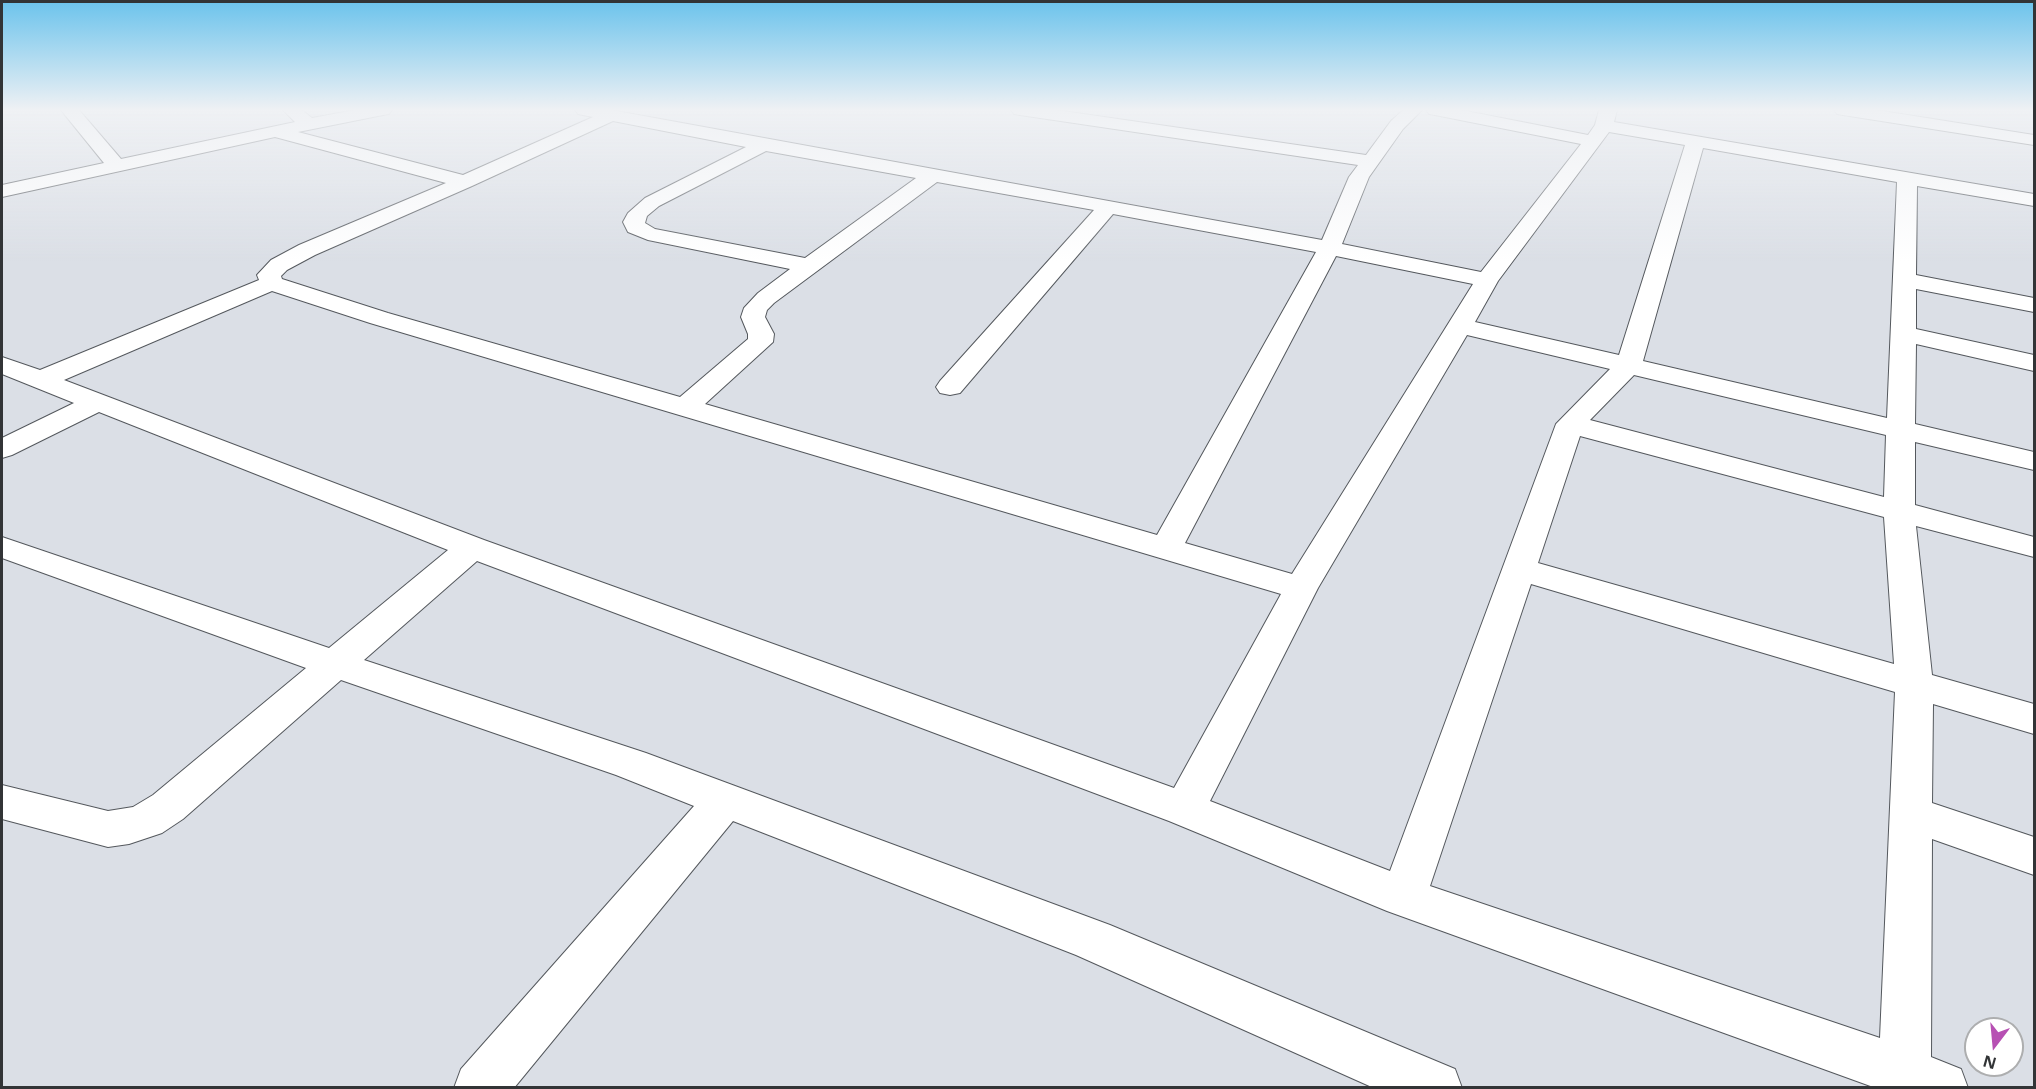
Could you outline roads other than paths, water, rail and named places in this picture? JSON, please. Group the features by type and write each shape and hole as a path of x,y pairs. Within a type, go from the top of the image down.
{"street":[{"path":"113,161 117,166"},
{"path":"2,191 140,161"},
{"path":"387,161 465,182"},
{"path":"271,283 269,275 290,258 511,161"},
{"path":"733,161 652,202 638,213 634,222 636,227 648,234 808,266"},
{"path":"853,161 1330,247 1487,280"},
{"path":"1166,548 1330,247 1359,177 1370,161"},
{"path":"1184,809 1300,588 1487,280 1575,161"},
{"path":"1403,897 1570,424 1629,365 1689,161"},
{"path":"1806,161 2034,200"},
{"path":"685,407 760,342 761,334 753,317 756,308 766,298 933,175"},
{"path":"2,365 471,548 1184,809 1403,897 1924,1080 1912,814 1914,684 1899,511 1907,178"},
{"path":"950,387 1108,207"},
{"path":"1905,280 2034,305"},
{"path":"40,380 271,283 379,318 1300,588"},
{"path":"1460,326 2034,461"},
{"path":"1904,334 2034,363"},
{"path":"2,449 96,403"},
{"path":"1570,424 2034,547"},
{"path":"2,547 334,664 631,764 1092,940 1372,1074 1436,1088"},
{"path":"2,802 108,829 147,820 168,807 471,548"},
{"path":"1520,569 2034,719"},
{"path":"480,1088 725,800"},
{"path":"1912,814 2034,856"}]}
